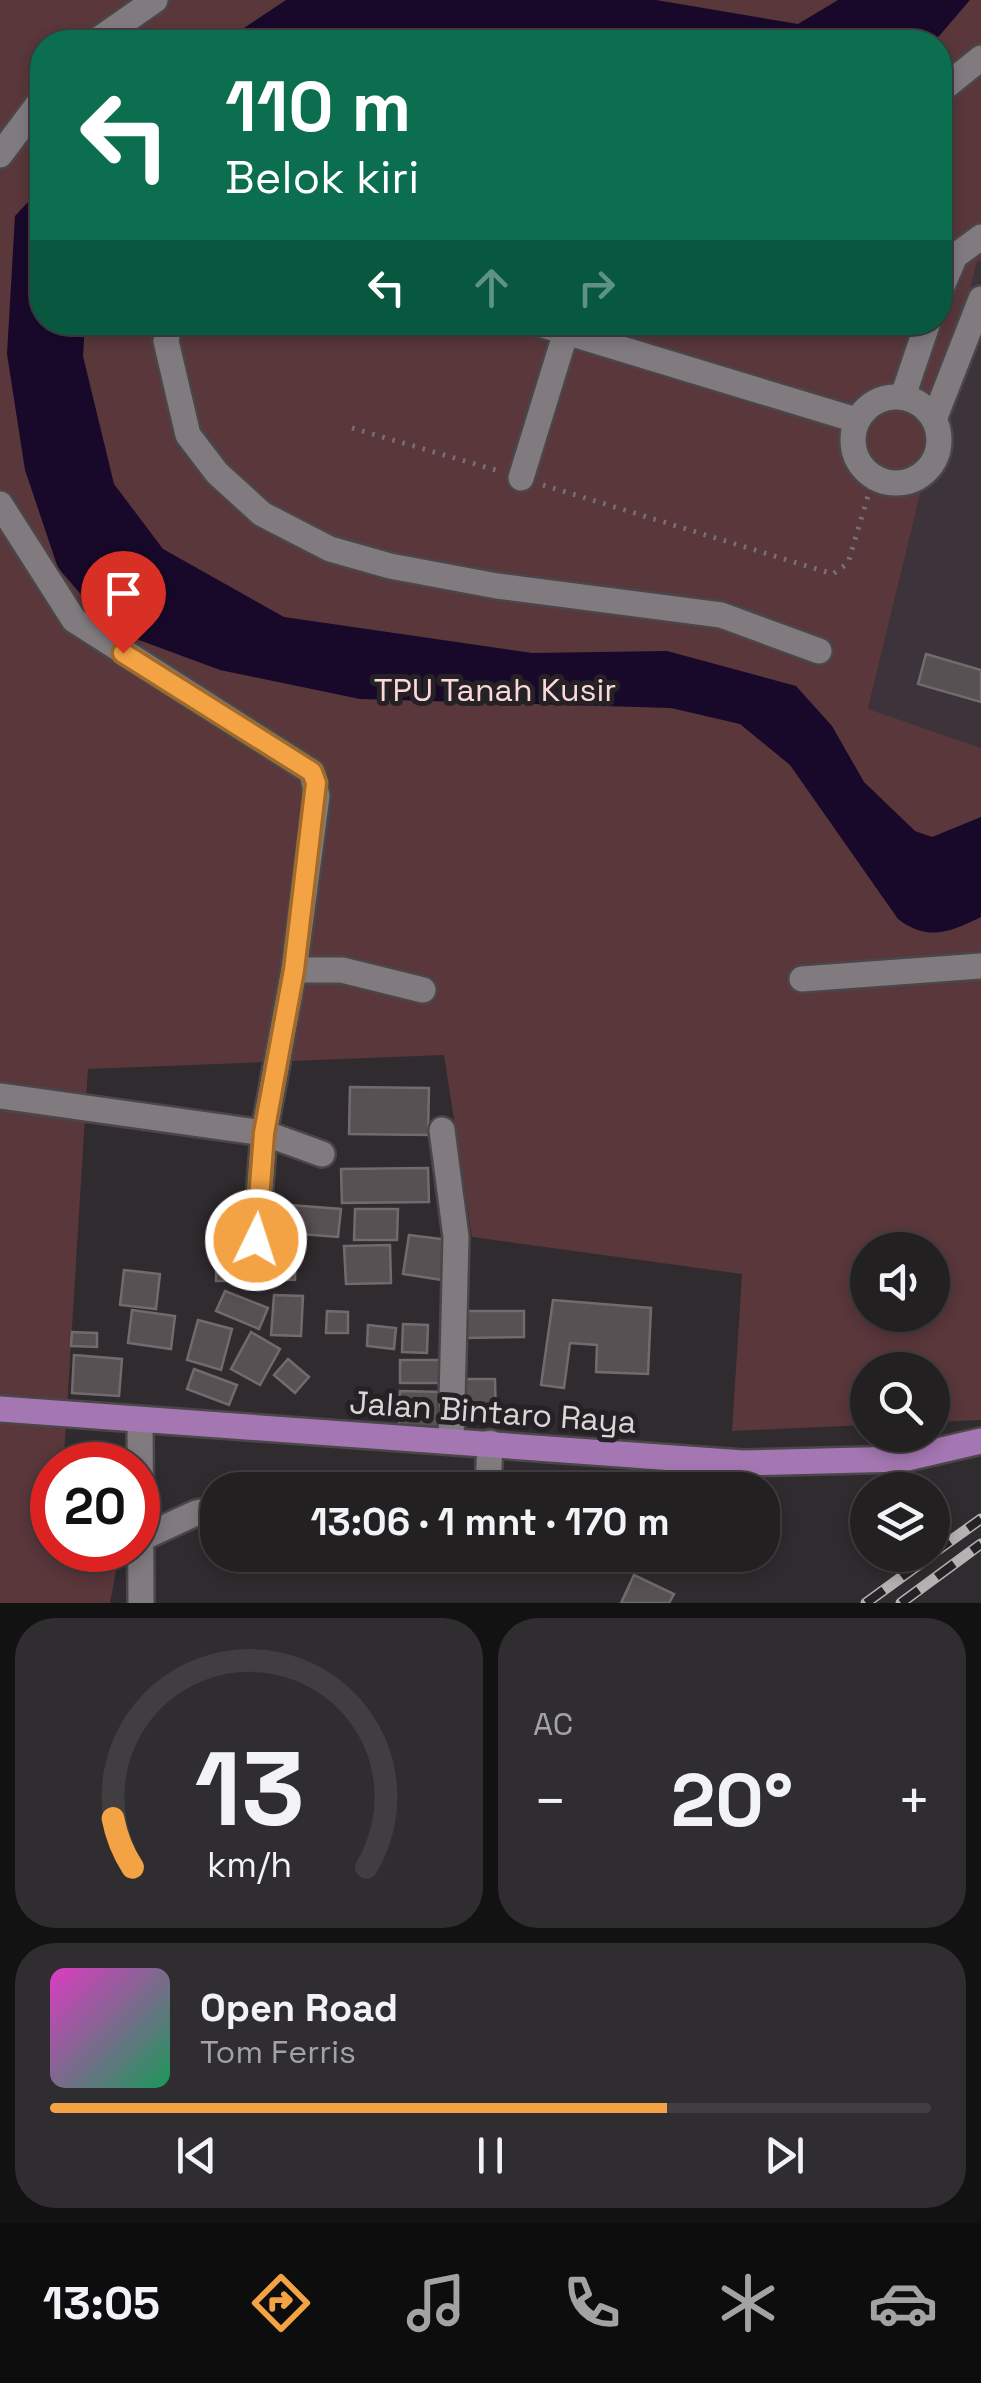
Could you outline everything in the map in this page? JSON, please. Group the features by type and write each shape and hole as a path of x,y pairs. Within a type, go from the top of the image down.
{"main road":[{"name":"Jalan Bintaro Raya","path":"0,1409 743,1462 903,1459 981,1441"}],"street":[{"path":"112,30 155,0"},
{"path":"952,81 981,58"},
{"path":"0,155 30,115"},
{"path":"952,263 955,256 981,237"},
{"path":"934,418 981,299"},
{"path":"167,335 188,435 217,473 262,514 330,549 390,566 497,586 721,615 820,651"},
{"path":"521,478 565,335"},
{"path":"589,335 856,420"},
{"path":"903,396 924,335"},
{"path":"903,396 922,404 934,418 940,445 928,472 902,484 874,479 858,463 851,441 856,420 876,400 903,396"},
{"path":"0,504 74,620 312,772 317,796 294,970 264,1133 256,1240"},
{"path":"802,979 981,966"},
{"path":"294,970 342,970 424,990"},
{"path":"0,1096 264,1133 322,1154"},
{"path":"442,1130 456,1237 451,1441"},
{"path":"140,1421 140,1442"},
{"path":"489,1472 490,1443"},
{"path":"160,1530 200,1512"},
{"path":"141,1572 141,1603"}],"path":[{"path":"352,428 834,574 848,564 874,479"}],"shaded area":[{"path":"286,0 656,0 798,24 838,0 970,0 944,30 241,30"},
{"path":"30,200 30,335 84,335 83,356 114,484 163,549 284,617 532,653 667,651 796,686 832,726 864,782 915,831 932,837 981,817 981,917 939,932 919,931 898,919 790,765 740,724 671,708 360,699 220,670 112,630 58,568 25,470 7,354 15,216"},
{"path":"977,260 981,261 981,748 868,710"}],"green space":[{"name":"TPU Tanah Kusir","path":"0,0 981,0 981,261 977,261 868,709 981,748 981,1420 950,1421 950,1352 850,1352 850,1426 732,1431 742,1274 472,1237 444,1055 88,1069 65,1442 30,1442 30,1572 116,1572 110,1603 0,1603"}],"building":[{"path":"926,654 981,670 981,702 918,684"},
{"path":"350,1087 429,1088 428,1135 349,1134"},
{"path":"428,1168 429,1202 342,1203 341,1169"},
{"path":"290,1205 341,1209 338,1237 288,1233"},
{"path":"355,1209 398,1209 397,1240 354,1240"},
{"path":"217,1223 249,1223 248,1281 216,1281"},
{"path":"409,1235 449,1240 442,1280 403,1274"},
{"path":"271,1240 296,1241 295,1280 269,1279"},
{"path":"390,1245 391,1283 346,1284 344,1246"},
{"path":"124,1270 160,1274 156,1309 120,1305"},
{"path":"225,1291 268,1308 259,1329 216,1311"},
{"path":"274,1295 303,1296 301,1336 271,1335"},
{"path":"553,1300 651,1308 648,1374 596,1372 597,1345 570,1343 564,1388 541,1385"},
{"path":"132,1310 175,1316 171,1349 128,1343"},
{"path":"327,1311 348,1312 348,1333 326,1333"},
{"path":"465,1311 524,1311 524,1337 465,1338"},
{"path":"198,1320 232,1329 221,1370 187,1360"},
{"path":"403,1324 428,1325 427,1353 402,1352"},
{"path":"368,1325 396,1328 394,1349 367,1346"},
{"path":"72,1332 97,1333 97,1347 71,1346"},
{"path":"251,1332 280,1349 260,1385 231,1369"},
{"path":"74,1355 122,1359 119,1396 72,1393"},
{"path":"288,1359 309,1377 295,1393 274,1375"},
{"path":"400,1360 448,1360 447,1383 400,1383"},
{"path":"194,1369 237,1385 229,1405 187,1389"},
{"path":"457,1379 495,1379 496,1422 458,1423"},
{"path":"400,1391 444,1392 443,1428 399,1426"},
{"path":"634,1575 674,1594 669,1603 621,1603"}],"railway":[{"path":"950,1541 981,1519"},
{"path":"901,1603 981,1544"},
{"path":"866,1603 909,1572"}],"route":[{"path":"123,653 312,772 316,783 294,970 264,1133 256,1240"}]}
